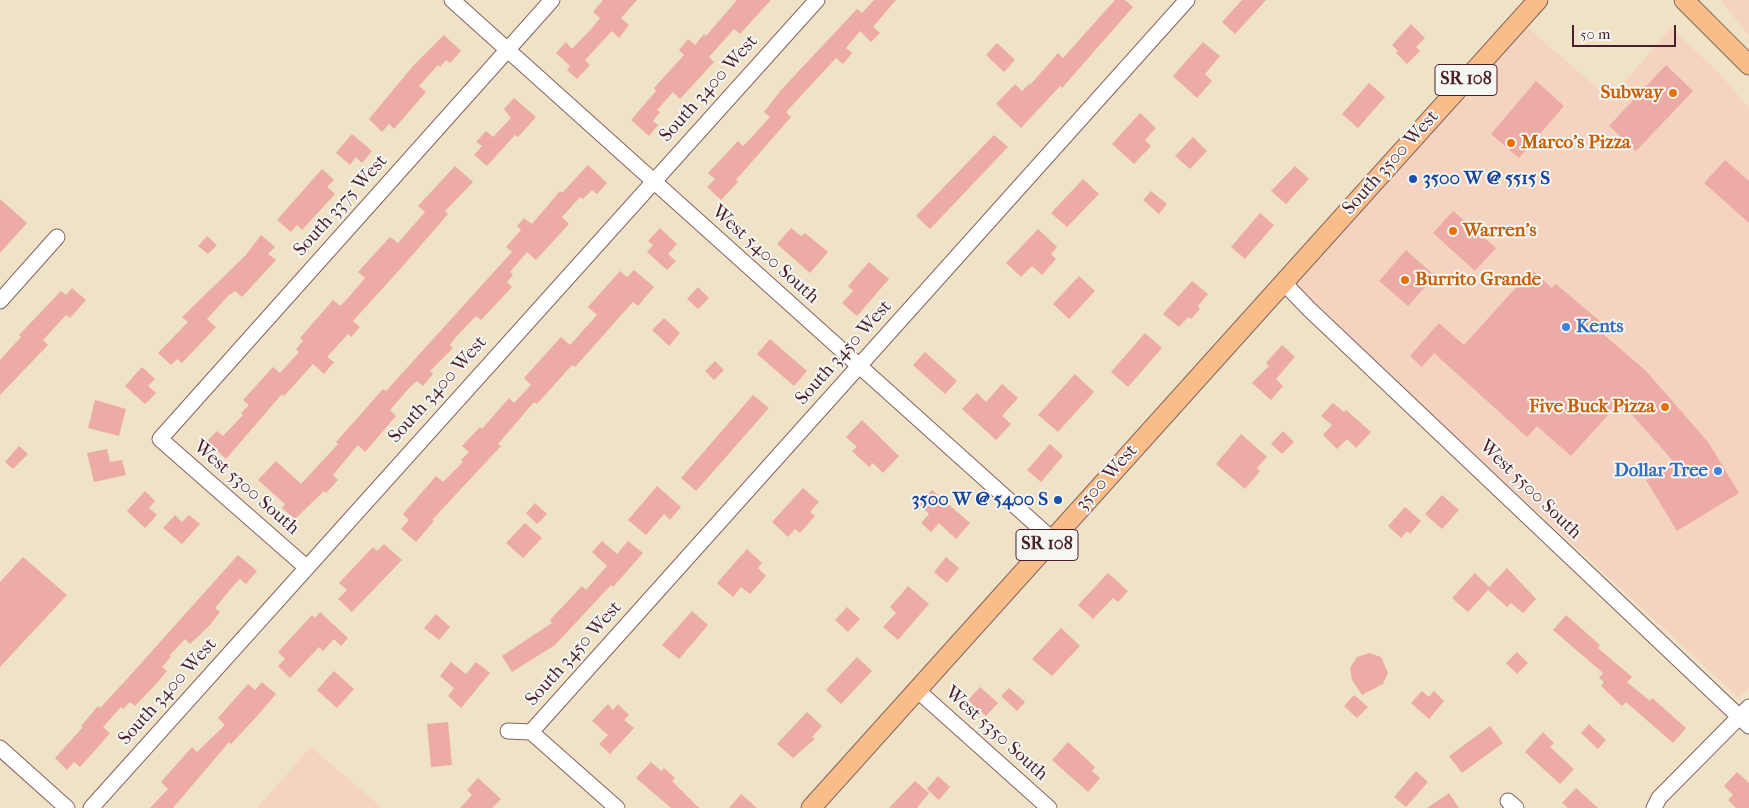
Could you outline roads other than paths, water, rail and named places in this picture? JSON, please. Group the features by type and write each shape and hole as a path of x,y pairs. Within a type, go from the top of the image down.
{"main road":[{"name":"South 3500 West","path":"1284,283 1538,0"},
{"path":"1684,0 1749,65"},
{"name":"3500 West","path":"811,808 1284,283"}],"street":[{"name":"West 5400 South","path":"452,0 1052,540"},
{"name":"South 3375 West","path":"160,439 552,0"},
{"name":"South 3400 West","path":"91,808 816,0"},
{"name":"South 3450 West","path":"531,732 1187,0"},
{"path":"0,301 57,237"},
{"name":"West 5500 South","path":"1284,283 1309,310 1746,717"},
{"name":"West 5300 South","path":"160,439 306,567"},
{"name":"West 5350 South","path":"917,690 1049,808"},
{"path":"1654,808 1659,798 1746,717"},
{"path":"508,732 531,732 616,808"},
{"path":"0,748 67,808"}],"place":[{"name":"Subway","path":"1673,93"},
{"name":"Marco's Pizza","path":"1511,143"},
{"name":"3500 W @ 5515 S","path":"1413,179"},
{"name":"Warren's","path":"1453,231"},
{"name":"Burrito Grande","path":"1405,280"},
{"name":"Kents","path":"1566,327"},
{"name":"Five Buck Pizza","path":"1665,407"},
{"name":"Dollar Tree","path":"1718,471"},
{"name":"3500 W @ 5400 S","path":"1058,500"}]}
